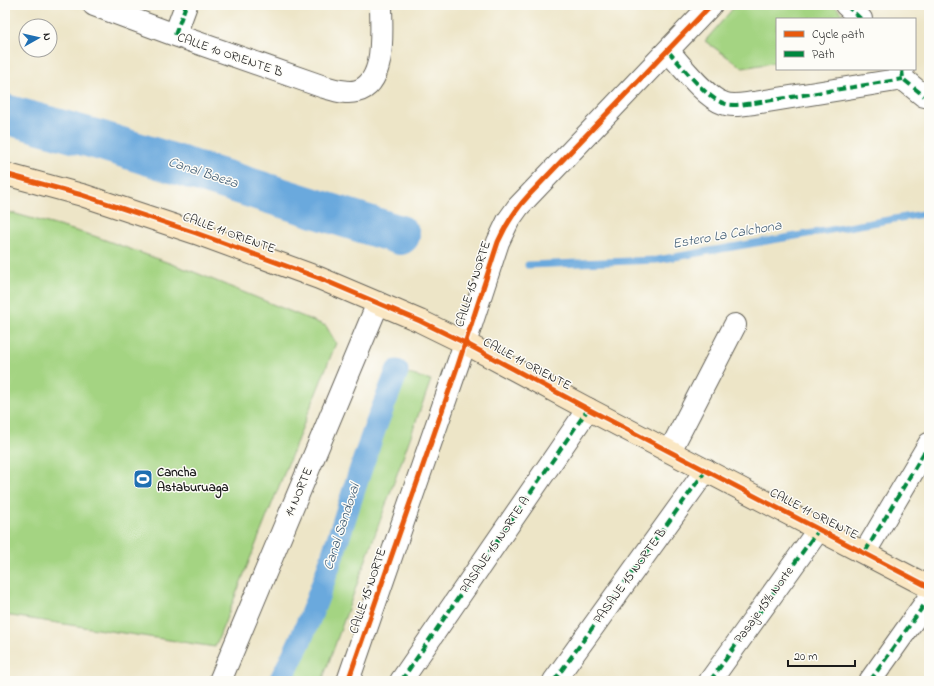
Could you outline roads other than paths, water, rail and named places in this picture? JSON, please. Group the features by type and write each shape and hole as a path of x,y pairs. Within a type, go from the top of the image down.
{"main road":[{"name":"CALLE 11 ORIENTE","path":"5,174 89,198 196,233 319,278 420,321 465,343 588,409 865,552 929,587"}],"street":[{"name":"CALLE 10 ORIENTE B","path":"94,5 324,88 343,92 357,91 367,86 375,76 381,48 381,5"},
{"path":"175,35 186,5"},
{"name":"CALLE 15 NORTE","path":"348,681 465,343 498,242 508,221 529,195 711,5"},
{"path":"846,5 860,18"},
{"path":"668,51 711,96 723,104 738,105 754,103 903,74 924,96"},
{"name":"14 NORTE","path":"220,681 378,303"},
{"path":"670,451 735,326"},
{"name":"PASAJE 15 NORTE A","path":"401,681 588,409"},
{"path":"865,552 929,444"},
{"name":"PASAJE 15 NORTE B","path":"554,681 706,470"},
{"name":"Pasaje 15½ Norte","path":"710,681 819,529"},
{"path":"870,681 929,598"}],"waterway":[{"name":"Canal Baeza","path":"5,114 102,141 400,235"},
{"name":"Estero La Calchona","path":"528,265 657,260 929,213"},
{"name":"Canal Sandoval","path":"280,681 319,595 372,436 397,371"}],"place":[{"name":"Cancha Astaburuaga","path":"143,479"}]}
